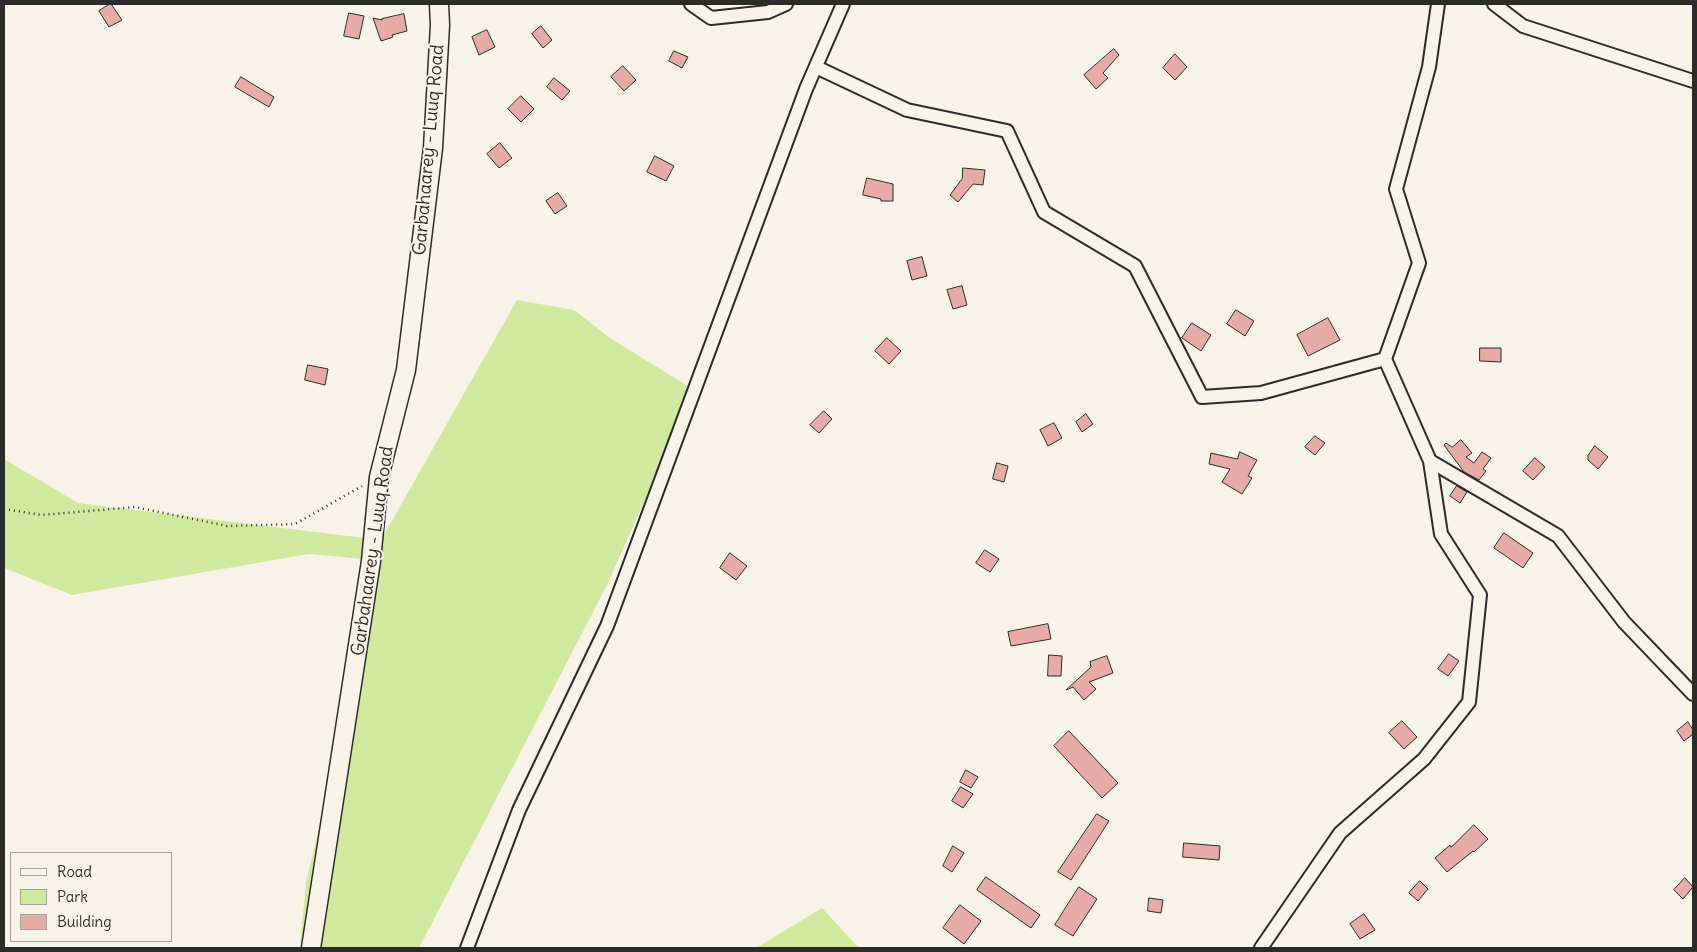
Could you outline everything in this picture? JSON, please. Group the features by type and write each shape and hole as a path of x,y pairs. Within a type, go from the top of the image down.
{"street":[{"name":"Garbahaarey - Luuq Road","path":"311,948 371,561 380,477 407,360 433,148 440,25 439,4"},
{"path":"691,4 711,18 768,12 786,4"},
{"path":"467,948 519,810 607,626 816,67 843,4"},
{"path":"1260,948 1340,833 1424,759 1469,702 1480,595 1441,534 1430,461 1385,359 1419,263 1396,189 1429,67 1438,4"},
{"path":"1494,4 1523,26 1693,81"},
{"path":"816,67 907,110 1007,131 1044,212 1135,266 1202,397 1262,393 1385,359"},
{"path":"1430,461 1558,536 1624,622 1693,694"}],"path":[{"path":"4,509 42,515 135,507 226,526 295,524 380,477"}],"green space":[{"path":"517,300 574,310 610,338 694,390 606,587 419,948 300,948 306,882 340,741 363,559 309,554 72,595 4,568 4,459 78,503 381,540"},
{"path":"822,908 859,948 756,948"}],"building":[{"path":"110,4 122,20 109,27 99,11"},
{"path":"349,13 364,16 359,39 344,36"},
{"path":"404,14 407,31 392,35 393,37 381,41 373,18 382,20"},
{"path":"541,26 552,40 543,48 532,34"},
{"path":"487,30 495,47 479,55 472,37"},
{"path":"1114,49 1119,55 1103,73 1108,78 1096,89 1084,75"},
{"path":"674,51 688,57 682,68 669,61"},
{"path":"1175,54 1187,67 1175,80 1163,68"},
{"path":"623,66 636,80 624,91 611,77"},
{"path":"241,77 274,97 269,107 235,87"},
{"path":"554,78 570,91 562,100 547,87"},
{"path":"521,96 534,109 521,122 508,109"},
{"path":"500,143 512,158 499,168 487,154"},
{"path":"655,156 674,166 666,181 647,172"},
{"path":"963,168 985,170 983,185 973,184 958,202 950,195 962,179"},
{"path":"867,178 893,184 893,201 881,201 881,199 863,195"},
{"path":"558,193 567,206 555,214 546,201"},
{"path":"922,257 927,276 912,280 907,261"},
{"path":"962,286 967,305 953,309 947,290"},
{"path":"1236,310 1254,321 1245,336 1227,324"},
{"path":"1328,318 1340,340 1308,356 1297,335"},
{"path":"1192,323 1211,335 1201,351 1182,338"},
{"path":"887,338 901,351 889,364 875,351"},
{"path":"1480,348 1501,348 1501,362 1480,361"},
{"path":"308,365 328,369 325,385 305,380"},
{"path":"824,411 832,419 819,433 810,425"},
{"path":"1086,414 1093,424 1082,432 1076,422"},
{"path":"1054,423 1062,438 1048,446 1040,430"},
{"path":"1315,436 1325,443 1315,455 1305,447"},
{"path":"1461,440 1472,453 1466,457 1474,463 1482,452 1491,458 1483,469 1486,471 1479,480 1464,472 1444,445 1446,443 1452,447"},
{"path":"1595,446 1608,457 1598,469 1588,460 1588,456"},
{"path":"1240,452 1257,460 1248,476 1252,478 1242,494 1222,482 1230,469 1209,464 1211,453 1237,459"},
{"path":"1535,458 1545,467 1533,480 1523,471"},
{"path":"997,463 1008,466 1004,482 993,479"},
{"path":"1457,486 1467,492 1460,503 1450,496"},
{"path":"1504,533 1533,553 1523,568 1494,548"},
{"path":"985,550 999,559 990,572 976,563"},
{"path":"730,553 747,566 736,580 720,568"},
{"path":"1048,624 1051,639 1011,646 1008,632"},
{"path":"1449,654 1459,661 1448,676 1438,669"},
{"path":"1049,655 1062,656 1061,676 1048,676"},
{"path":"1107,656 1113,673 1089,682 1096,689 1084,700 1073,687 1066,690 1091,667 1090,662"},
{"path":"1402,721 1417,737 1404,749 1389,733"},
{"path":"1688,722 1693,730 1693,734 1684,741 1677,731"},
{"path":"1069,731 1118,783 1102,798 1054,746"},
{"path":"966,770 978,777 971,788 960,782"},
{"path":"961,787 973,794 963,808 952,801"},
{"path":"1097,814 1109,821 1071,880 1058,872"},
{"path":"1474,825 1488,839 1447,872 1435,858 1450,845 1451,847"},
{"path":"1184,843 1220,846 1219,860 1183,857"},
{"path":"953,846 964,853 952,872 943,866"},
{"path":"986,877 1040,915 1031,928 977,890"},
{"path":"1685,878 1693,887 1683,899 1674,890"},
{"path":"1420,881 1428,889 1418,901 1409,893"},
{"path":"1079,887 1097,899 1073,936 1055,925"},
{"path":"1149,898 1163,900 1161,913 1148,911"},
{"path":"960,905 981,921 964,944 943,928"},
{"path":"1364,914 1375,930 1360,939 1350,924"}]}
